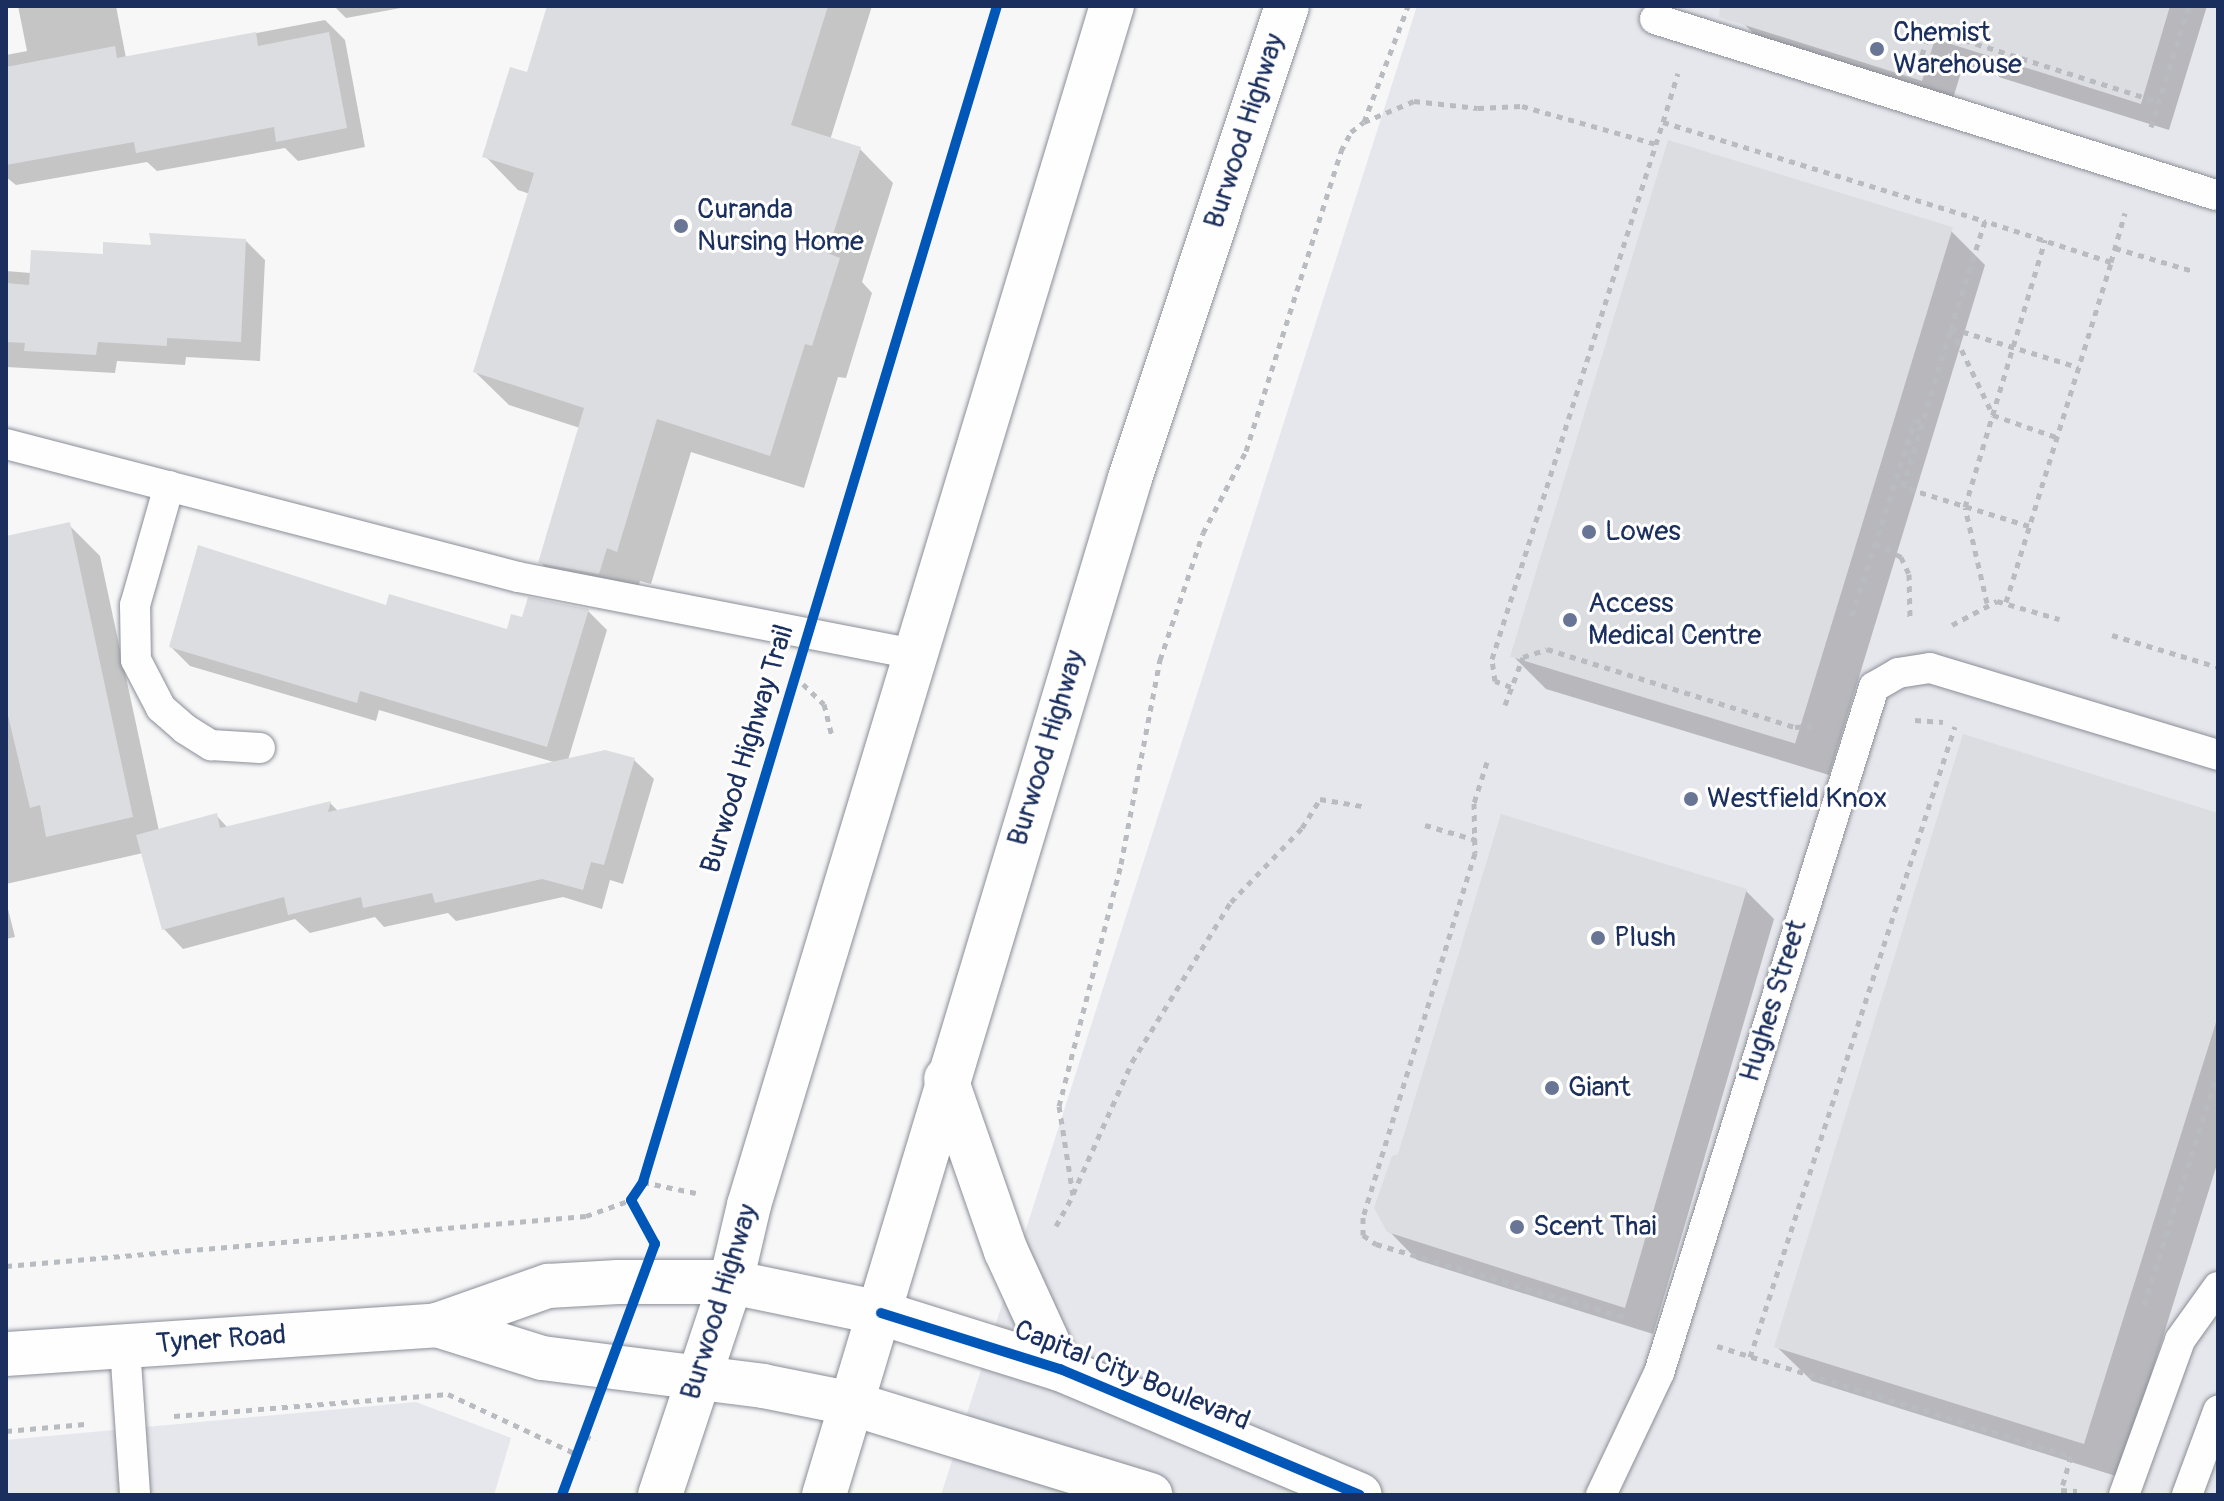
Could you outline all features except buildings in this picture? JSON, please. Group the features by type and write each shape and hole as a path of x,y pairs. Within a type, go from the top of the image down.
{"main road":[{"name":"Burwood Highway","path":"660,1495 731,1282 749,1205 1112,6"},
{"name":"Burwood Highway","path":"824,1495 881,1313 946,1079 1130,478 1287,6"},
{"path":"946,1079 1006,1251 1060,1369"},
{"name":"Tyner Road","path":"6,1354 437,1325 548,1286 643,1281 731,1282 881,1313"},
{"name":"Capital City Boulevard","path":"881,1313 1060,1369 1360,1495"},
{"name":"Tyner Road","path":"437,1325 542,1358 612,1365 853,1404"},
{"path":"853,1404 1150,1495"}],"lane":[{"path":"1655,19 2216,195"},
{"path":"6,444 518,577 918,655"},
{"path":"169,486 135,605 136,660 161,708 185,729 211,745 260,748"},
{"name":"Hughes Street","path":"1601,1495 1641,1414 1672,1332 1874,687 1898,673 1930,668 2218,755"},
{"path":"2124,1495 2180,1340 2218,1287"},
{"path":"125,1347 135,1495"},
{"path":"2187,1495 2218,1411"}],"path":[{"path":"1364,122 1408,6"},
{"path":"1917,70 1930,29 2159,102"},
{"path":"1073,1195 1059,1106 1118,878 1160,660 1203,533 1246,451 1341,151 1351,132 1364,122 1414,101 1478,108 1522,106 1656,144"},
{"path":"1511,687 1491,676 1492,659 1663,122 2111,262 2006,602"},
{"path":"1985,221 1903,487 2029,526"},
{"path":"1987,603 1965,507 2045,240"},
{"path":"2115,248 2193,271"},
{"path":"1951,328 2078,367"},
{"path":"1951,328 1993,415 2056,437"},
{"path":"1852,616 1915,420 1922,422"},
{"path":"1875,543 1901,557 1909,574 1910,619"},
{"path":"1943,625 1966,620 1987,603 2006,602 2059,619"},
{"path":"1902,620 1918,619"},
{"path":"2112,635 2218,667"},
{"path":"1505,705 1523,657 1547,649 1795,727 1809,728 1819,718"},
{"path":"794,679 812,688 824,704 833,734 828,748"},
{"path":"1750,1357 1956,723 1970,727"},
{"path":"1487,762 1474,803 1476,840 1363,1217 1363,1235 1376,1244 2071,1456 2061,1490 2076,1495"},
{"path":"1054,1230 1073,1195 1132,1062 1231,902 1302,828 1320,799 1362,806"},
{"path":"1425,825 1476,840"},
{"path":"2143,1307 2218,1072"},
{"path":"6,1266 586,1216 631,1200 643,1182 648,1166"},
{"path":"643,1182 697,1193"},
{"path":"631,1200 655,1244 643,1281"},
{"path":"573,1468 590,1438 612,1365"},
{"path":"6,1431 448,1394 578,1455"}],"shaded area":[{"name":"Westfield Knox","path":"1417,6 2218,6 2218,1495 941,1495"},
{"path":"416,1402 511,1438 494,1495 6,1495 6,1440"}],"cycle path":[{"name":"Burwood Highway Trail","path":"562,1495 655,1244 631,1200 643,1182 997,6"},
{"path":"881,1313 1060,1369 1360,1495"}],"place":[{"name":"Chemist Warehouse","path":"1877,49"},
{"name":"Curanda Nursing Home","path":"681,226"},
{"name":"Lowes","path":"1589,532"},
{"name":"Access Medical Centre","path":"1570,620"},
{"name":"Westfield Knox","path":"1691,799"},
{"name":"Plush","path":"1598,938"},
{"name":"Giant","path":"1552,1088"},
{"name":"Scent Thai","path":"1517,1227"}]}
